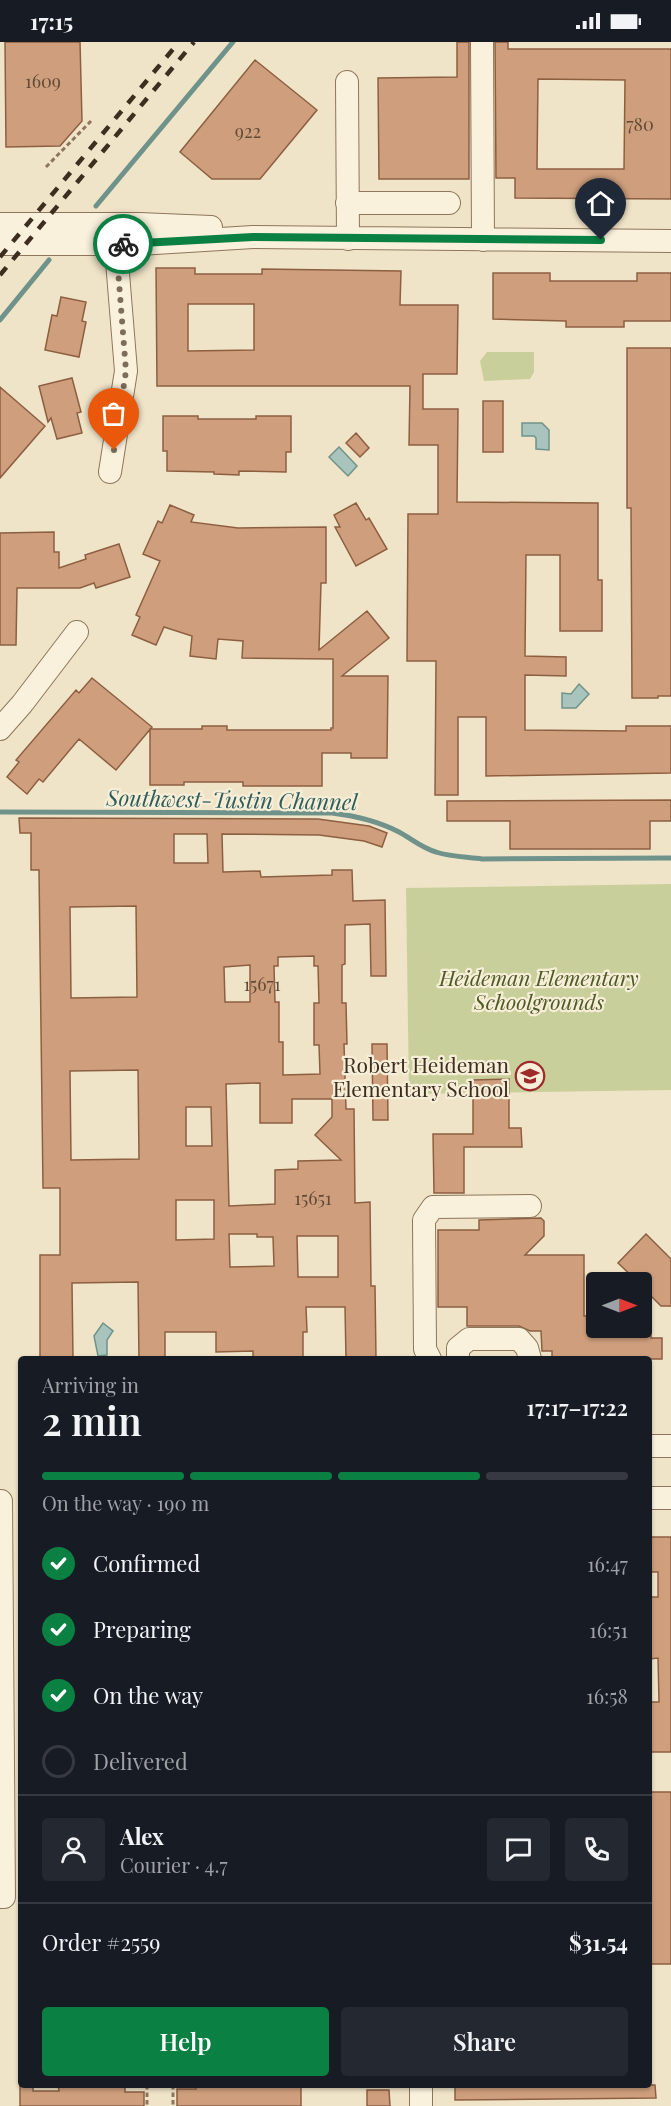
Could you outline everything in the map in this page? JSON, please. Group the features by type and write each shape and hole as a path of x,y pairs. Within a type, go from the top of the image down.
{"street":[{"path":"482,42 483,240"},
{"path":"346,82 348,239"},
{"path":"347,203 449,203"},
{"path":"0,224 139,224 226,227 253,237"},
{"path":"110,472 126,371 115,237 122,234 180,235 226,227"},
{"path":"0,244 116,244 253,237 671,241"},
{"path":"0,729 22,705 77,632"},
{"path":"429,1356 425,1348 424,1220 433,1207 530,1206"},
{"path":"458,1356 458,1348 469,1339 519,1339 527,1348 529,1356"},
{"path":"652,1446 671,1446"},
{"path":"652,1498 671,1498"},
{"path":"0,1897 4,1897 7,1501"},
{"path":"421,2088 421,2106"}],"path":[{"path":"46,167 91,122"},
{"path":"147,2088 147,2106"},
{"path":"173,2088 173,2106"}],"green space":[{"path":"487,352 534,352 534,372 530,379 484,381 480,361"},
{"name":"Heideman Elementary Schoolgrounds","path":"671,884 671,1090 409,1094 406,888"}],"water":[{"path":"522,423 542,423 549,430 549,450 536,449 534,436 522,436"},
{"path":"339,447 357,466 348,476 329,457"},
{"path":"579,684 589,694 576,708 562,708 562,693 571,694"},
{"path":"103,1323 113,1331 107,1340 107,1355 98,1356 94,1336"}],"building":[{"path":"5,42 80,42 82,121 60,146 6,147"},
{"path":"457,42 469,42 469,179 379,179 378,78 457,77"},
{"path":"495,42 508,42 508,49 671,49 671,199 515,198 515,178 496,178","holes":["538,79 625,80 624,169 537,169"]},
{"path":"255,60 317,110 260,179 212,179 180,152"},
{"path":"156,268 195,268 195,274 262,274 262,269 401,271 400,305 458,305 457,374 423,374 423,409 458,409 457,502 598,503 598,580 602,580 602,631 560,631 560,555 526,555 525,656 566,657 566,676 525,675 525,730 626,731 626,726 671,726 671,773 486,776 486,717 458,717 458,795 435,795 436,661 407,661 408,514 438,514 438,445 409,445 410,386 157,386","holes":["188,304 254,304 254,350 188,351"]},
{"path":"493,273 550,273 550,281 637,281 637,273 671,273 671,321 624,321 624,327 566,327 566,321 493,319"},
{"path":"61,297 86,302 82,321 86,322 79,357 45,350 52,315 57,316"},
{"path":"627,348 671,348 671,696 658,696 658,698 632,698 631,508 627,508"},
{"path":"72,378 81,412 77,413 82,433 57,439 51,418 48,422 39,386"},
{"path":"0,387 45,426 0,478"},
{"path":"483,401 503,401 503,452 483,452"},
{"path":"163,416 198,416 198,419 256,419 256,416 291,416 291,452 286,452 286,472 239,471 239,475 167,471 167,451 163,451"},
{"path":"356,433 369,448 360,457 346,443"},
{"path":"356,503 366,520 369,518 387,549 356,566 335,527 340,527 334,515"},
{"path":"170,505 194,515 191,522 238,528 326,527 326,583 321,583 319,650 367,611 389,638 342,676 388,676 387,758 351,758 351,753 322,753 322,786 243,786 243,782 184,782 184,785 150,785 150,729 202,729 202,726 227,726 227,730 331,730 333,728 333,659 242,658 243,641 218,639 216,659 190,656 192,636 164,627 156,645 132,635 140,617 136,615 160,561 143,554 158,521 162,523"},
{"path":"54,532 54,552 59,552 59,568 86,559 85,555 119,544 130,577 96,588 94,583 80,588 17,588 16,645 0,645 0,533"},
{"path":"92,678 152,727 116,770 79,739 43,782 39,779 27,794 7,777 19,762 16,760 76,690 79,693"},
{"path":"671,800 671,821 650,821 650,849 510,849 510,821 447,821 447,801"},
{"path":"19,818 318,819 369,826 387,833 382,847 364,841 319,835 222,834 223,872 260,871 261,877 332,875 332,870 352,870 353,901 385,900 386,976 371,976 370,924 345,925 345,964 342,965 342,1003 346,1003 347,1044 344,1044 346,1109 354,1109 355,1203 370,1202 371,1286 375,1286 376,1356 346,1356 345,1307 306,1307 307,1332 303,1332 303,1356 253,1356 253,1351 216,1352 216,1332 165,1332 165,1356 139,1356 138,1282 72,1283 73,1356 40,1356 40,1255 60,1255 60,1188 43,1188 39,870 31,870 31,833 20,833","holes":["174,834 207,834 208,863 174,863","136,906 137,997 71,998 70,907","314,956 314,966 318,966 319,1003 314,1003 314,1045 319,1045 320,1074 283,1075 283,1042 279,1042 279,1002 275,1002 274,966 278,966 278,957","250,965 250,1002 225,1002 224,967","138,1070 139,1159 71,1160 70,1071","260,1083 260,1123 292,1123 292,1099 332,1099 332,1117 315,1135 341,1160 298,1161 298,1169 275,1170 275,1204 229,1206 226,1084","186,1107 211,1107 212,1146 186,1146","176,1200 214,1200 214,1239 176,1240","229,1234 257,1234 257,1237 273,1237 274,1266 230,1267","297,1236 338,1236 338,1277 298,1277"]},
{"path":"372,1044 387,1044 388,1120 373,1120"},
{"path":"509,1079 509,1128 521,1128 522,1147 464,1147 464,1193 434,1193 433,1134 473,1134 473,1080"},
{"path":"541,1218 544,1221 544,1236 525,1255 584,1255 586,1338 662,1338 662,1359 652,1359 652,1356 552,1356 552,1351 542,1351 541,1331 530,1331 519,1326 467,1326 467,1307 438,1307 438,1230 479,1230 479,1220"},
{"path":"646,1234 671,1259 671,1306 661,1306 652,1297 652,1272 627,1272 618,1263"},
{"path":"652,1537 671,1537 671,1752 652,1752 652,1702 659,1702 658,1658 652,1659 652,1597 658,1597 658,1572 652,1572"},
{"path":"652,1792 671,1792 671,1964 652,1964"},
{"path":"652,2085 655,2085 656,2098 455,2100 455,2088 652,2088"},
{"path":"20,2088 33,2088 33,2091 59,2091 58,2088 125,2088 125,2092 144,2092 144,2106 20,2106"},
{"path":"301,2088 301,2106 177,2106 177,2089"},
{"path":"367,2090 389,2090 390,2106 367,2106"}],"waterway":[{"path":"96,206 233,42"},
{"path":"0,320 49,260"},
{"name":"Southwest-Tustin Channel","path":"0,812 332,813 358,817 383,825 426,848 453,856 482,859 671,858"}],"railway":[{"path":"0,257 179,42"},
{"path":"0,275 194,42"}],"way so far":[{"path":"114,450 126,371 126,347 116,244 123,244"}],"place":[{"name":"Robert Heideman Elementary School","path":"530,1076"}],"route":[{"path":"123,244 253,237 601,240"}]}
